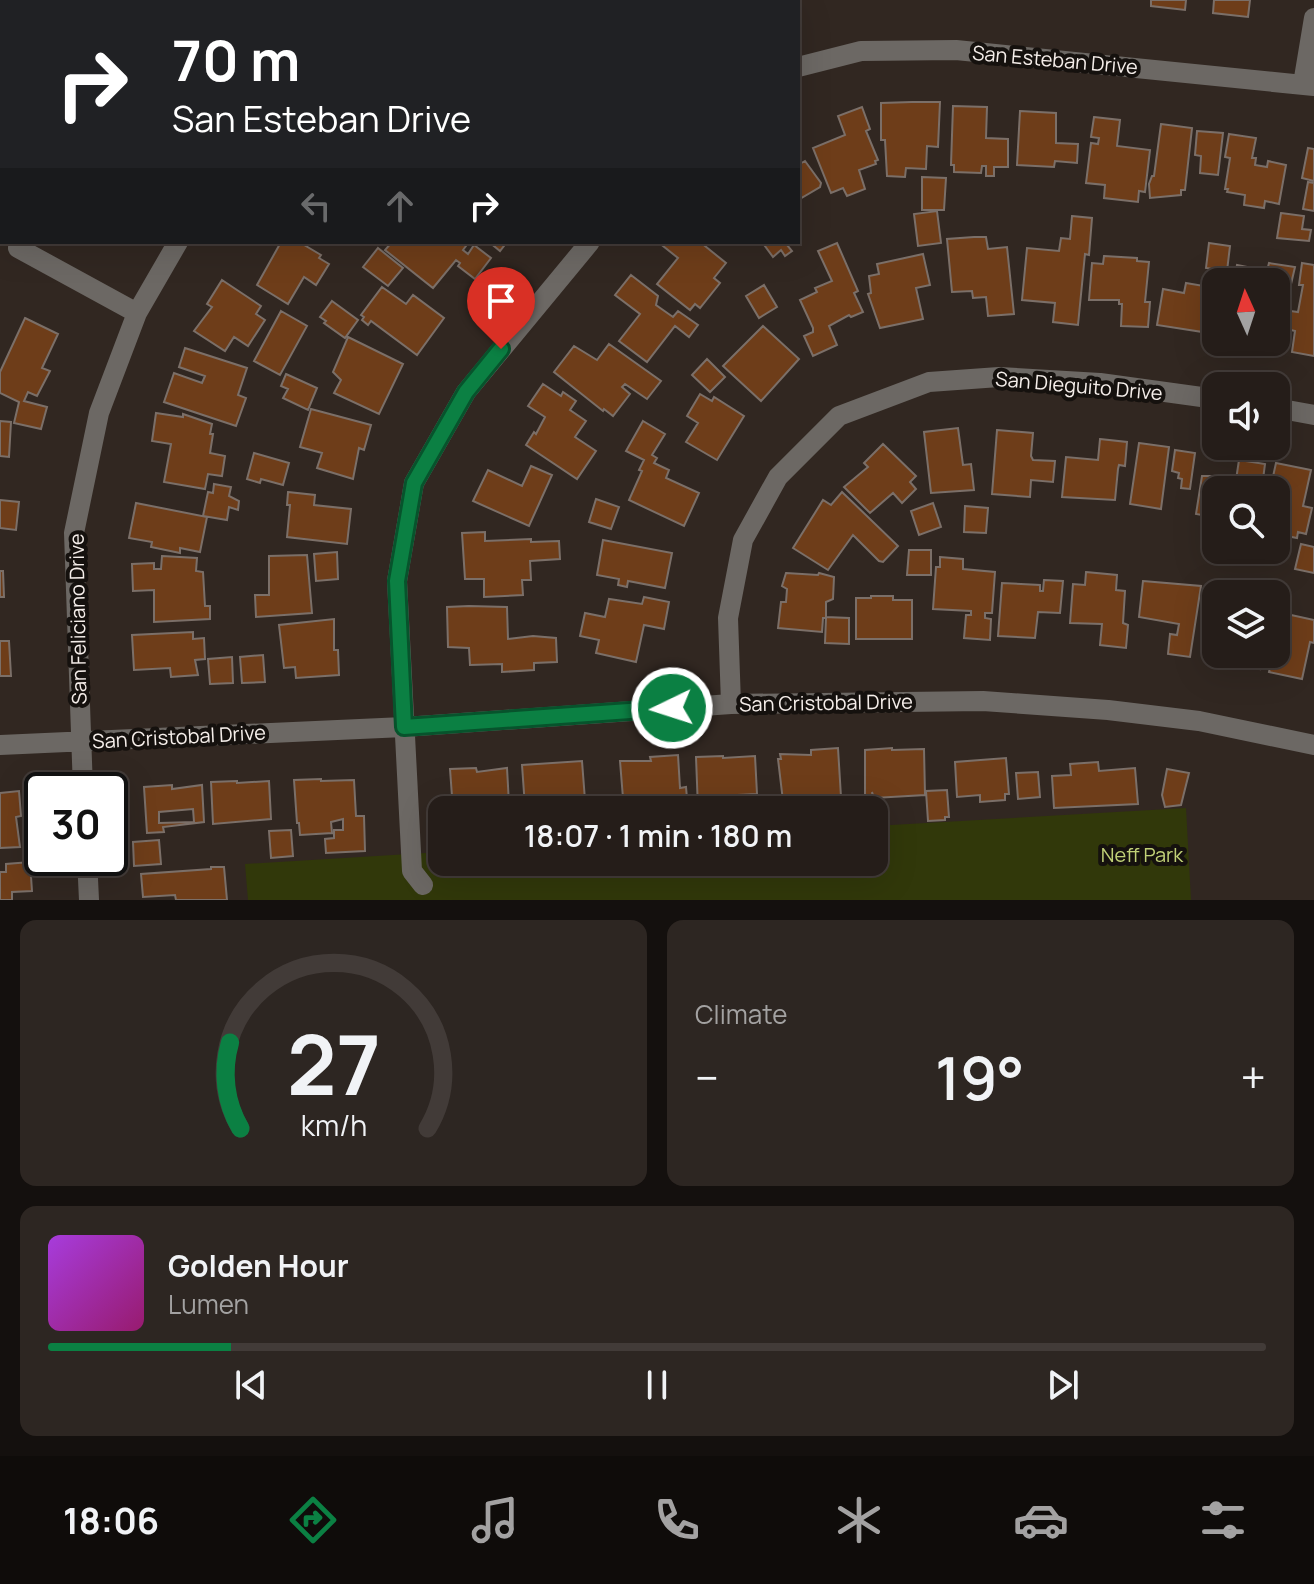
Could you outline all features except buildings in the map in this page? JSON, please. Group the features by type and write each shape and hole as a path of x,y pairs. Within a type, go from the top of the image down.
{"street":[{"path":"1309,85 1314,18"},
{"name":"San Esteban Drive","path":"800,66 861,51 956,50 1309,85"},
{"name":"San Feliciano Drive","path":"82,772 74,533 99,413 137,313 177,244"},
{"path":"423,885 412,871 397,581 414,483 466,392 588,244"},
{"path":"18,248 137,313"},
{"name":"San Dieguito Drive","path":"731,704 728,618 743,540 778,477 839,416 929,382 999,377 1100,383 1202,397"},
{"path":"1290,411 1314,415"},
{"name":"San Cristobal Drive","path":"0,745 404,727 731,704 983,701 1092,708 1199,721 1314,745"},
{"path":"88,876 89,900"}],"green space":[{"name":"Neff Park","path":"1186,808 1191,900 248,900 245,864 428,853 428,876 888,876 888,825"}],"route":[{"path":"501,349 466,392 414,483 397,581 404,727 672,708"}]}
